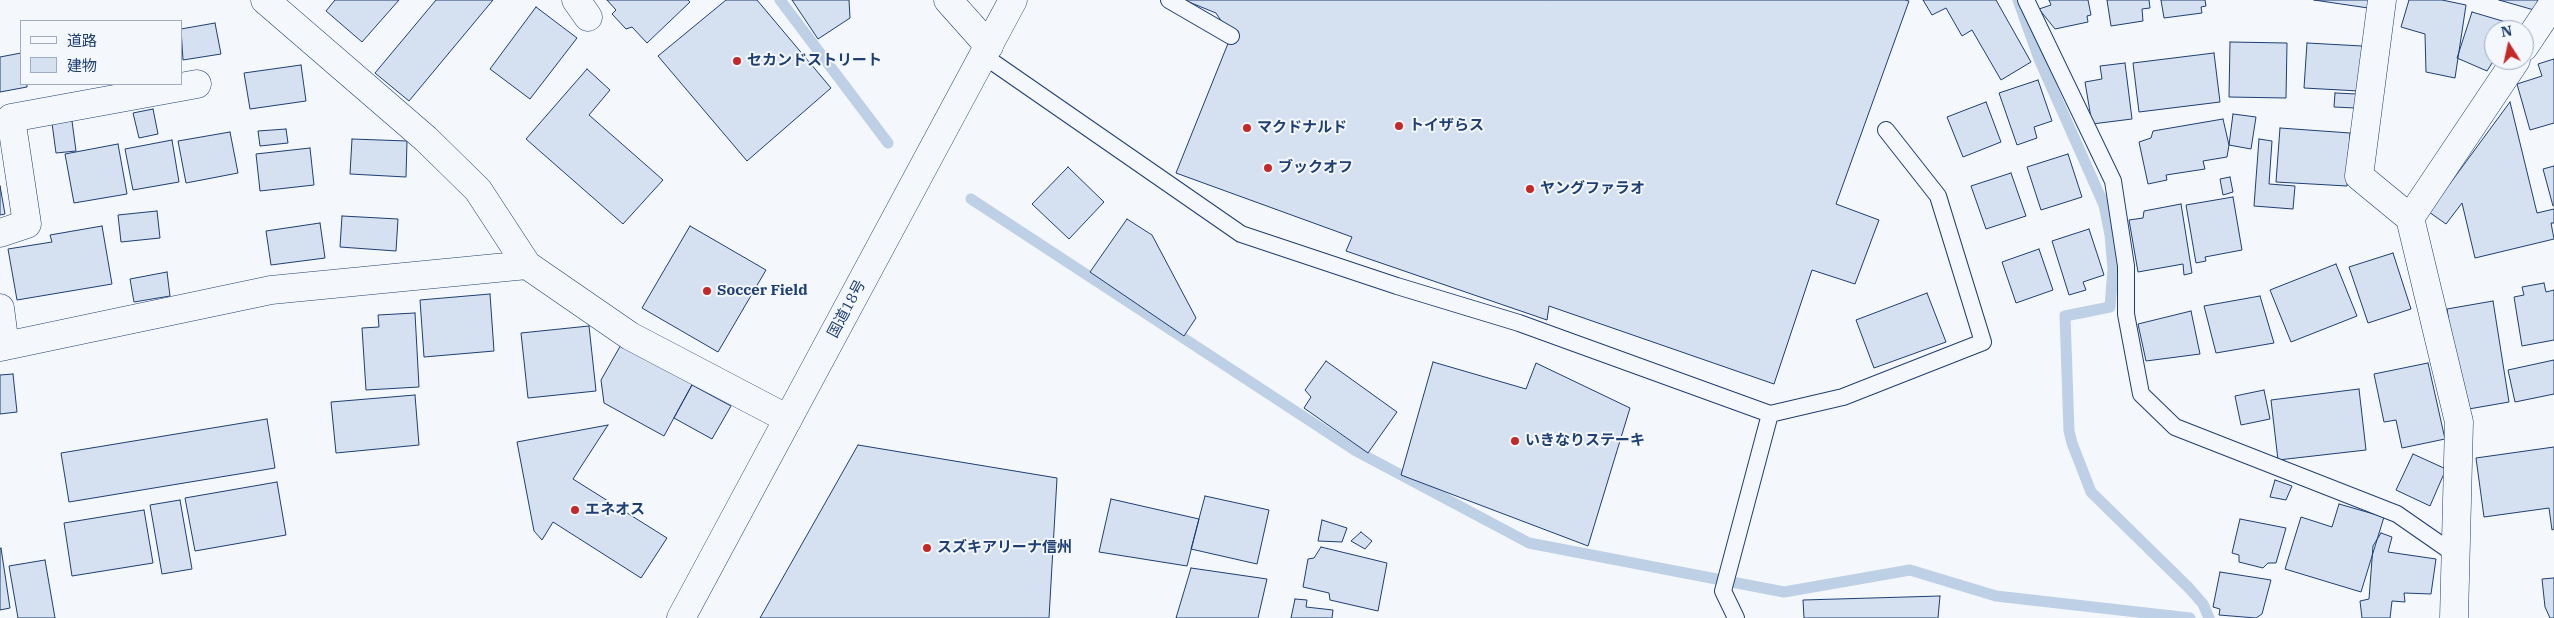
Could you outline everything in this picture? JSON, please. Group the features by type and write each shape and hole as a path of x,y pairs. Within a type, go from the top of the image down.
{"main road":[{"path":"265,0 426,139 478,190 527,265 630,336 788,419"},
{"path":"948,0 986,51"},
{"name":"国道18号","path":"680,618 1013,0"},
{"path":"2382,0 2359,176 2410,218 2459,422 2454,618"},
{"path":"2534,32 2554,2"},
{"path":"2410,218 2509,70"},
{"path":"0,233 27,224 11,118 197,84"},
{"path":"0,308 2,347 271,290 527,265"}],"lane":[{"path":"1169,0 1231,36"},
{"path":"2026,0 2113,181 2126,266 2126,314 2141,394 2175,426 2397,514 2456,555"},
{"path":"986,51 1241,234 1397,286 1519,322 1770,414 1842,397 1983,342 1938,196 1886,130"},
{"path":"1736,618 1723,591 1770,414"}],"building":[{"path":"335,0 399,0 362,42 326,11"},
{"path":"436,0 493,0 409,101 375,73"},
{"path":"607,0 688,0 690,2 647,43 632,27 626,29 612,14 616,10"},
{"path":"726,0 757,0 831,88 747,161 658,56"},
{"path":"792,0 849,0 850,18 818,39"},
{"name":"ヤングファラオ","path":"1184,0 1909,1 1836,204 1879,220 1855,284 1812,270 1774,384 1549,306 1547,320 1346,251 1352,237 1176,173 1231,36 1216,13"},
{"path":"1923,0 1996,0 2031,62 2001,80 1972,30 1962,36 1946,8 1932,15"},
{"path":"2049,0 2088,0 2091,15 2087,16 2088,22 2055,29 2039,9 2051,5"},
{"path":"2107,0 2149,0 2150,8 2142,9 2143,21 2111,26"},
{"path":"2161,0 2205,0 2206,6 2201,7 2202,13 2164,18"},
{"path":"2314,0 2369,0 2368,8"},
{"path":"2409,0 2442,0 2466,5 2455,78 2426,72 2425,34 2401,27"},
{"path":"2499,0 2538,0 2534,10"},
{"path":"536,7 577,38 530,99 490,69"},
{"path":"2472,12 2499,20 2484,20 2484,70 2457,58"},
{"path":"215,23 221,54 183,60 182,29"},
{"path":"2230,42 2287,43 2286,98 2229,97"},
{"path":"2307,43 2362,46 2359,91 2304,88"},
{"path":"20,53 20,85 27,85 27,87 0,92 0,57"},
{"path":"2214,53 2220,102 2139,112 2133,63"},
{"path":"2554,59 2554,123 2530,130 2517,84 2542,76 2538,64"},
{"path":"2125,63 2132,119 2092,124 2085,82 2102,79 2100,66"},
{"path":"301,65 306,101 250,109 244,73"},
{"path":"587,69 610,90 589,115 663,180 623,224 526,139"},
{"path":"2038,80 2052,121 2034,127 2037,138 2017,145 1999,93"},
{"path":"2335,93 2356,94 2355,108 2334,107"},
{"path":"1986,102 2001,142 1963,157 1947,117"},
{"path":"2510,102 2537,213 2554,209 2554,223 2551,223 2554,239 2475,258 2462,203 2446,224 2429,212"},
{"path":"153,109 158,134 139,138 133,113"},
{"path":"2233,114 2256,117 2251,149 2229,145"},
{"path":"2223,119 2229,145 2227,157 2203,161 2205,169 2166,175 2167,180 2148,184 2139,142 2151,138 2153,131"},
{"path":"72,121 76,151 56,153 52,123"},
{"path":"2280,128 2350,133 2347,186 2276,182"},
{"path":"286,129 288,143 260,146 258,131"},
{"path":"230,132 238,173 186,183 178,141"},
{"path":"352,139 407,141 406,177 350,174"},
{"path":"2259,139 2272,141 2269,184 2295,186 2293,209 2254,206"},
{"path":"172,140 179,182 133,190 125,149"},
{"path":"118,144 127,194 74,203 65,154"},
{"path":"310,148 314,185 260,191 256,154"},
{"path":"2068,154 2082,197 2041,210 2027,167"},
{"path":"2554,166 2554,206 2553,206 2543,169"},
{"path":"1068,167 1104,202 1069,239 1032,204"},
{"path":"2011,173 2026,216 1986,229 1971,186"},
{"path":"2230,177 2233,192 2223,195 2220,179"},
{"path":"0,186 5,214 0,215"},
{"path":"2233,197 2242,250 2205,257 2206,261 2196,263 2186,205"},
{"path":"2181,204 2192,273 2184,275 2183,264 2138,272 2129,220 2143,218 2144,211"},
{"path":"157,211 160,238 121,242 118,215"},
{"path":"342,216 398,219 396,251 340,247"},
{"path":"1127,219 1152,235 1196,318 1184,336 1090,272"},
{"path":"320,223 325,258 271,265 266,231"},
{"path":"102,226 112,284 17,300 8,249 52,242 50,235"},
{"path":"690,226 766,270 718,352 642,308"},
{"path":"2089,229 2104,275 2083,282 2086,290 2069,295 2052,241"},
{"path":"2039,249 2053,290 2016,303 2002,262"},
{"path":"2393,253 2411,309 2368,323 2349,267"},
{"path":"2336,264 2357,316 2291,342 2270,290"},
{"path":"167,272 170,296 134,302 130,279"},
{"path":"2544,283 2546,292 2554,290 2554,340 2522,346 2514,297 2524,295 2522,287"},
{"path":"1927,293 1946,342 1874,368 1856,320"},
{"path":"490,294 494,351 424,357 420,300"},
{"path":"2260,296 2274,343 2216,353 2204,306"},
{"path":"2493,301 2509,402 2463,410 2447,309"},
{"path":"2191,311 2200,354 2146,361 2138,324"},
{"path":"415,313 419,387 366,390 362,328 379,327 378,315"},
{"path":"589,326 596,391 528,398 521,333"},
{"path":"622,343 694,381 664,436 604,403 601,380"},
{"path":"2554,360 2554,394 2515,402 2508,370"},
{"path":"1326,361 1397,412 1368,453 1304,408 1311,397 1305,390"},
{"name":"いきなりステーキ","path":"1433,362 1526,389 1536,363 1630,408 1588,546 1401,475"},
{"path":"2428,363 2445,439 2402,448 2396,420 2384,422 2374,374"},
{"path":"13,374 17,412 0,414 0,375"},
{"path":"692,385 731,406 712,439 674,418"},
{"path":"2359,389 2366,450 2278,460 2271,400"},
{"path":"2264,390 2270,419 2241,425 2235,396"},
{"path":"415,395 419,445 336,453 331,402"},
{"path":"267,419 275,468 69,502 61,453"},
{"path":"608,425 573,479 667,538 641,578 553,522 542,540 534,531 517,442"},
{"name":"スズキアリーナ信州","path":"858,445 1057,478 1049,618 760,618"},
{"path":"2554,447 2554,529 2552,530 2549,508 2484,517 2476,458"},
{"path":"2413,454 2446,469 2430,506 2396,490"},
{"path":"2275,480 2292,486 2286,500 2270,497"},
{"path":"277,482 286,535 195,551 185,498"},
{"path":"1205,496 1269,510 1257,564 1191,549"},
{"path":"1111,499 1199,519 1187,566 1099,552"},
{"path":"180,500 192,569 162,574 150,505"},
{"path":"2339,504 2384,517 2361,592 2285,569 2301,517 2332,527"},
{"path":"144,510 153,563 72,576 64,523"},
{"path":"2240,519 2286,528 2276,563 2268,563 2263,568 2239,562 2239,555 2232,553"},
{"path":"1322,520 1347,528 1342,542 1318,541"},
{"path":"1361,532 1372,541 1365,549 1351,541"},
{"path":"2381,533 2392,537 2388,552 2436,559 2431,594 2404,593 2405,602 2392,601 2390,618 2362,618 2360,601 2369,599 2373,546"},
{"path":"1321,547 1387,563 1378,611 1330,600 1329,593 1303,587 1308,559 1314,558"},
{"path":"0,549 10,608 0,610"},
{"path":"45,560 55,618 18,618 9,566"},
{"path":"1191,568 1267,579 1258,618 1176,618"},
{"path":"2220,572 2271,580 2262,614 2256,618 2219,615 2220,609 2213,607"},
{"path":"2554,578 2554,618 2550,618 2545,607 2542,579"},
{"path":"1940,596 1938,618 1804,618 1803,600"},
{"path":"1295,599 1307,600 1306,607 1333,610 1332,618 1291,618"}],"waterway":[{"path":"780,0 888,143"},
{"path":"2018,0 2039,59 2104,205 2110,235 2113,269 2110,307 2065,316 2069,431 2072,443 2091,492 2189,588 2203,604 2209,618"},
{"path":"971,199 1356,451 1529,543 1784,592 1910,570 1996,596 2190,618"}],"place":[{"name":"セカンドストリート","path":"737,61"},
{"name":"トイザらス","path":"1399,126"},
{"name":"マクドナルド","path":"1247,128"},
{"name":"ブックオフ","path":"1268,168"},
{"name":"ヤングファラオ","path":"1530,189"},
{"name":"Soccer Field","path":"707,291"},
{"name":"いきなりステーキ","path":"1515,441"},
{"name":"エネオス","path":"575,510"},
{"name":"スズキアリーナ信州","path":"927,548"}]}
